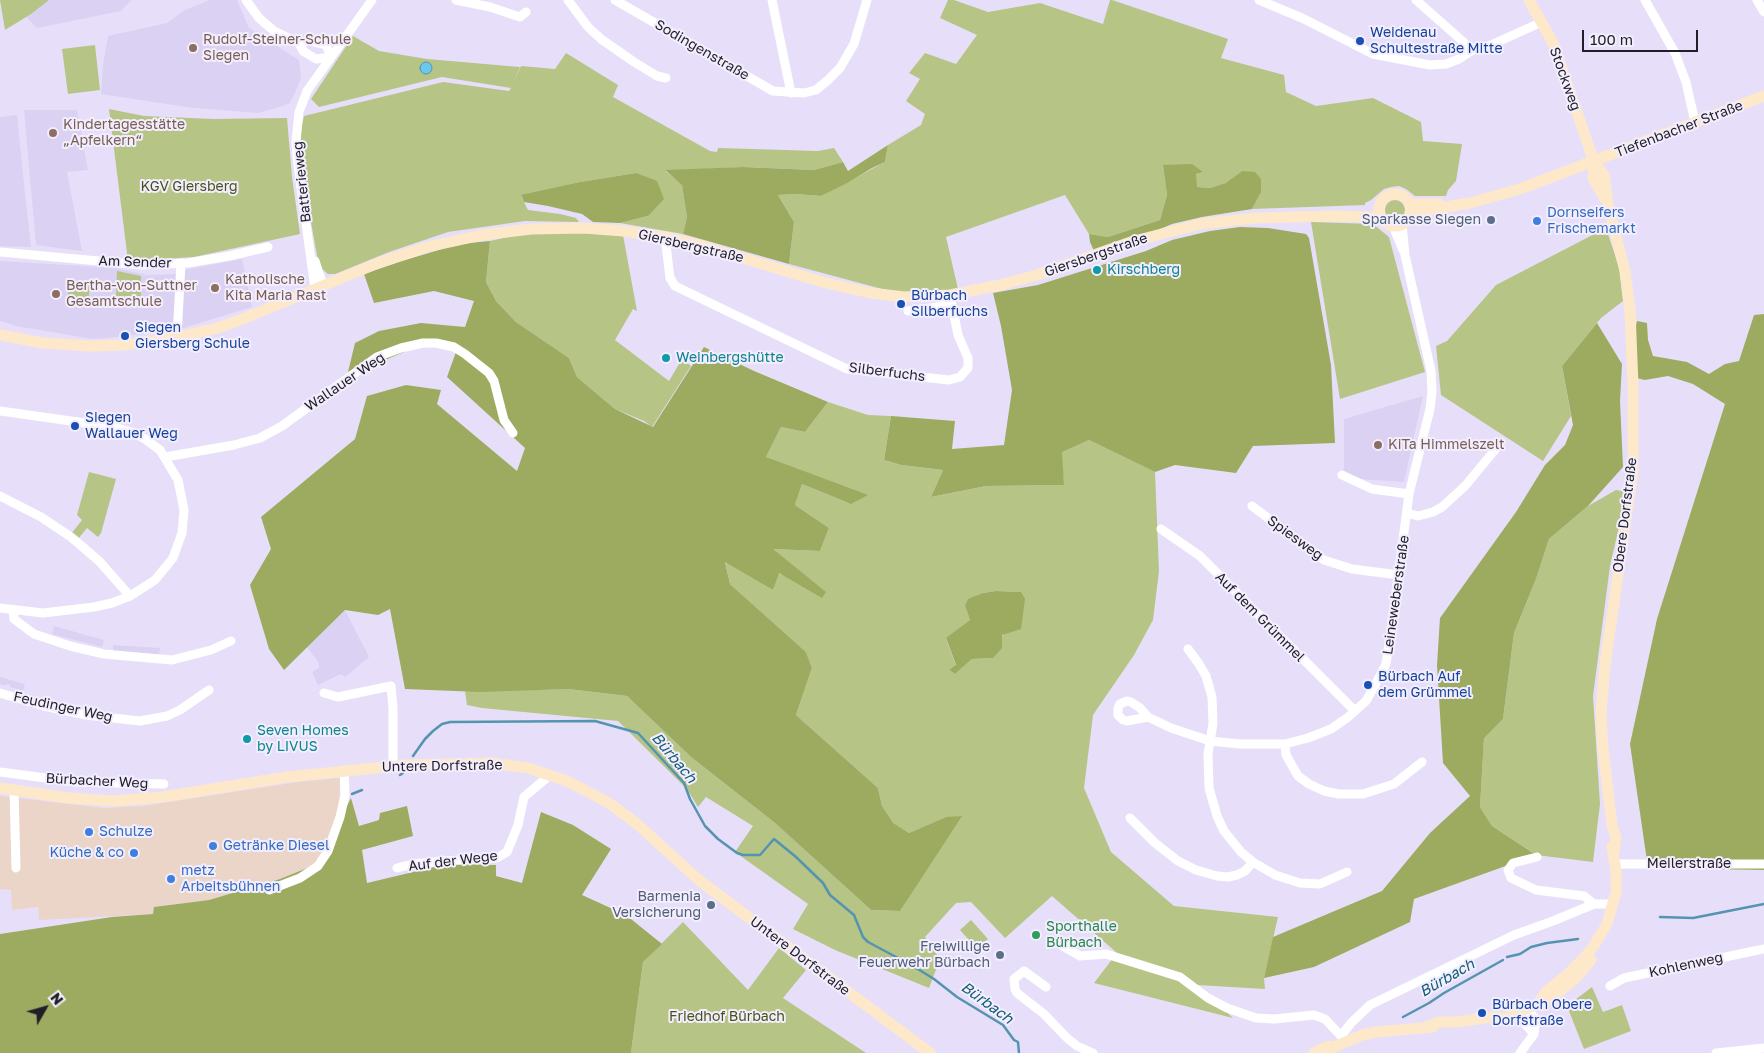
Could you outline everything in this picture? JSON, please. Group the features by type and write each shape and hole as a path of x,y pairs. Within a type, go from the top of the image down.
{"street":[{"path":"246,0 259,18 274,31 299,43 303,51 316,59 331,57 326,45 310,40 299,43"},
{"name":"Batterieweg","path":"319,287 308,236 297,158 299,112 306,91 372,0"},
{"path":"456,0 490,7 520,17 526,12"},
{"path":"568,0 588,27 602,39 634,62 657,76 666,78"},
{"name":"Sodingenstraße","path":"615,0 773,91 804,93 816,90 840,68 854,44 867,0"},
{"path":"772,0 791,92"},
{"path":"1259,0 1302,18 1373,54 1430,65 1446,64 1459,59 1474,49"},
{"path":"1416,0 1468,46 1474,49 1482,49 1542,22"},
{"name":"Stockweg","path":"1529,0 1554,45 1594,162"},
{"path":"1645,0 1675,53 1686,82 1695,122"},
{"path":"1757,0 1764,12"},
{"name":"Tiefenbacher Straße","path":"1594,162 1764,96"},
{"path":"1410,209 1432,210 1470,203 1520,189 1594,162"},
{"name":"Obere Dorfstraße","path":"1314,1053 1328,1046 1330,1050 1346,1039 1376,1032 1426,1027 1441,1028 1456,1022 1505,1018 1522,1011 1551,998 1574,980 1593,958 1595,944 1607,924 1612,904 1610,881 1615,864 1610,839 1612,825 1602,740 1602,688 1631,491 1634,403 1628,291 1621,252 1608,205 1593,178 1594,162"},
{"path":"1392,194 1402,196 1410,209 1406,222 1397,225 1388,225 1379,213 1383,199 1392,194"},
{"name":"Giersbergstraße","path":"0,335 43,343 92,346 129,345 177,337 205,330 237,313 260,311 406,253 451,241 490,234 540,229 584,228 665,237 699,245 826,283 871,294 904,297 950,295 976,291 1016,281 1131,242 1200,224 1256,218 1379,213"},
{"name":"Leineweberstraße","path":"1148,717 1171,728 1210,741 1240,744 1285,744 1331,729 1347,718 1366,701 1386,664 1409,494 1430,409 1432,392 1430,371 1397,225"},
{"name":"Silberfuchs","path":"665,237 670,278 675,286 847,369 949,380 960,377 968,368 968,358 958,335 950,295"},
{"name":"Am Sender","path":"0,252 142,265 181,263 229,256 268,247"},
{"path":"177,337 181,263"},
{"name":"Giersbergstraße","path":"908,311 938,307 945,303 950,295"},
{"name":"Wallauer Weg","path":"167,459 260,438 282,426 377,357 424,342 454,347 489,373 494,381 504,420 513,433"},
{"path":"0,411 113,427 145,438 160,450 167,459 178,480 183,502 183,523 180,541 172,558 160,575 147,586 130,596 112,603 78,610 43,613 0,608"},
{"path":"1407,513 1418,516 1432,512 1450,502 1498,444"},
{"path":"1342,475 1372,489 1409,494"},
{"path":"0,496 41,517 71,537 99,561 130,596"},
{"name":"Spiesweg","path":"1252,506 1324,560 1352,570 1399,576"},
{"name":"Auf dem Grümmel","path":"1161,529 1200,556 1355,711"},
{"path":"13,610 14,619 34,634 70,646 104,654 172,660 210,650 231,641"},
{"path":"1188,649 1206,676 1212,697 1213,723 1208,775 1211,798 1224,831 1241,852 1253,862 1275,875 1289,880 1320,884 1347,872"},
{"path":"324,693 338,697 391,686 393,766"},
{"name":"Feudinger Weg","path":"0,693 44,706 86,715 140,721 168,716 209,690"},
{"path":"1285,744 1286,755 1298,776 1317,788 1339,794 1363,794 1394,784 1422,762"},
{"name":"Untere Dorfstraße","path":"0,788 69,798 114,801 153,799 274,778 393,766 492,763 528,768 583,788 609,802 637,824 700,881 930,1053"},
{"path":"269,890 300,878 318,866 328,851 340,817 345,795 344,770"},
{"name":"Bürbacher Weg","path":"0,772 76,782 164,784"},
{"name":"Auf der Wege","path":"397,868 413,864 497,858 507,852 518,824 524,797 550,775"},
{"path":"14,790 16,868"},
{"path":"1130,818 1155,843 1178,861 1196,870 1228,877 1245,871 1253,862"},
{"path":"1537,857 1514,864 1508,870 1511,878 1536,890 1584,896 1594,904"},
{"name":"Meilerstraße","path":"1615,864 1764,864"},
{"name":"Obere Dorfstraße","path":"1346,1039 1351,1023 1370,1005 1514,935 1594,904 1612,904"},
{"path":"1054,941 1080,956 1106,954 1180,977 1208,998 1227,1008 1256,1018 1274,1019 1314,1015 1325,1019 1346,1039"},
{"name":"Kohlenweg","path":"1610,986 1624,978 1764,949"},
{"path":"1046,987 1024,971 1014,979 1017,993 1044,1014 1077,1046 1093,1053"},
{"path":"1520,1053 1534,1034 1536,1019 1522,1011"},
{"path":"1716,1053 1764,1048"}],"shaded area":[{"path":"10,0 131,0 121,11 37,28"},
{"name":"Rudolf-Steiner-Schule Siegen","path":"210,0 237,0 249,28 299,60 301,78 289,104 259,113 193,108 101,94 108,36 167,23 185,10"},
{"path":"24,110 77,110 88,170 67,172 82,251 36,245"},
{"path":"17,115 31,247 0,246 0,117"},
{"name":"Katholische Kita Maria Rast","path":"242,259 252,307 180,329 183,270"},
{"name":"Bertha-von-Suttner Gesamtschule","path":"0,261 115,268 148,275 176,274 174,330 92,339 16,326 0,321"},
{"name":"KiTa Himmelszelt","path":"1423,396 1404,482 1358,479 1344,471 1344,419"},
{"path":"345,610 369,657 345,677 341,674 318,685 312,672 319,668 319,663 307,647"},
{"path":"54,626 104,640 102,647 52,634"},
{"path":"113,645 160,648 159,655 113,651"},
{"path":"0,677 25,684 23,691 10,687 7,684 6,686 0,684"},
{"path":"340,778 339,816 317,864 280,879 209,900 154,907 154,914 39,920 38,907 12,910 11,890 0,889 0,796 104,808 143,806 298,782"}],"green space":[{"path":"0,0 49,0 5,30"},
{"path":"948,0 954,0 988,12 1040,3 1103,24 1110,0 1112,0 1228,39 1221,58 1284,75 1286,92 1316,106 1373,98 1421,122 1423,141 1462,144 1456,181 1448,190 1446,196 1415,196 1399,186 1384,189 1365,203 1365,205 1252,209 1261,191 1261,179 1242,171 1227,183 1210,188 1196,187 1196,174 1203,172 1176,165 1163,165 1167,195 1160,220 1108,237 1089,234 1065,195 946,237 958,289 897,293 789,264 794,222 778,195 821,196 885,162 888,145 921,125 925,114 906,101 920,79 909,73 925,53 956,64 977,35 940,18"},
{"path":"353,36 379,51 427,59 520,67 512,85 521,66 555,69 566,53 618,85 613,97 710,151 717,152 718,148 818,151 834,148 843,162 814,170 743,167 665,171 682,184 687,217 683,234 620,223 648,216 636,173 580,182 521,196 528,210 560,214 576,218 579,222 525,221 448,232 389,252 335,274 328,274 322,269 318,261 309,211 301,156 301,128 304,116 443,82 509,91 511,88 442,77 319,107 311,99"},
{"path":"95,45 100,90 68,94 62,49"},
{"name":"KGV Giersberg","path":"109,109 144,116 213,119 287,118 292,177 300,234 194,257 128,261"},
{"path":"888,145 885,162 821,196 778,195 794,222 789,264 683,234 687,217 682,185 665,170 743,167 814,170 843,162 848,171"},
{"path":"1192,164 1203,172 1196,174 1197,187 1210,188 1226,183 1242,171 1255,172 1261,179 1261,192 1252,209 1172,224 1146,235 1094,251 1089,234 1108,237 1160,220 1167,195 1163,165"},
{"path":"636,173 657,181 664,199 648,216 620,223 593,222 582,214 524,202 521,195 580,182"},
{"path":"1391,200 1399,200 1405,206 1405,214 1399,220 1391,220 1385,214 1385,206"},
{"path":"1311,222 1373,224 1389,237 1425,372 1340,399"},
{"path":"1240,227 1268,228 1306,234 1309,238 1331,365 1335,443 1253,446 1236,473 1175,465 1155,472 1089,440 1062,452 1064,485 986,486 931,497 943,470 901,465 884,460 891,416 955,421 952,449 1004,445 1012,390 1001,326 993,293 1038,285 1146,251 1172,240 1210,231"},
{"path":"1606,228 1619,267 1623,301 1601,318 1562,366 1571,416 1543,461 1441,395 1436,346 1447,341 1496,285"},
{"path":"566,232 623,235 637,311 633,309 615,340 669,381 682,359 691,366 652,427 644,421 615,409 577,377 569,358 516,322 496,301 486,282 490,241 517,235"},
{"path":"490,241 486,282 496,301 516,322 569,358 577,377 615,409 653,427 704,347 754,371 828,402 805,432 781,427 766,457 868,495 851,504 802,484 795,505 829,528 820,551 773,549 826,592 822,598 779,573 773,590 725,562 730,584 806,652 812,668 796,715 878,788 882,806 893,823 909,833 946,817 962,816 900,911 871,910 775,823 691,757 627,696 568,689 480,692 405,689 390,609 378,615 345,610 284,670 269,649 250,585 271,549 261,517 355,439 367,396 406,385 441,390 437,404 517,471 525,448 447,377 456,352 430,344 411,349 371,366 348,372 355,343 379,331 421,323 465,327 474,301 434,291 374,303 364,274 459,244"},
{"path":"117,271 141,276 141,296 116,296"},
{"path":"69,281 90,283 88,305 70,304 71,297 68,297"},
{"path":"1764,314 1764,870 1648,868 1630,744 1657,619 1725,404 1693,384 1668,376 1645,380 1636,378 1633,340 1637,321 1647,323 1648,340 1653,356 1687,362 1709,374 1725,364 1739,361 1754,315"},
{"path":"1597,323 1622,364 1620,401 1623,467 1588,506 1549,539 1536,579 1514,633 1503,719 1484,738 1480,807 1492,826 1536,855 1414,899 1410,922 1314,967 1264,978 1273,937 1382,891 1430,833 1470,796 1443,763 1437,665 1440,618 1516,512 1545,465 1565,445 1573,425 1562,366"},
{"path":"828,402 868,415 891,416 884,460 901,465 943,470 931,497 986,486 1064,485 1061,452 1089,440 1155,472 1159,571 1153,620 1134,655 1093,715 1084,788 1111,852 1174,906 1278,917 1264,978 1265,989 1197,985 1233,1018 1094,983 1117,953 1052,896 1005,938 971,902 956,903 925,937 940,959 929,988 835,950 793,929 808,904 735,852 753,826 706,797 698,807 687,789 618,721 467,705 465,691 568,689 627,696 691,757 775,823 871,910 900,911 925,870 946,817 909,833 892,823 882,806 878,788 796,715 812,668 806,652 730,584 725,561 773,590 778,573 825,592 772,549 820,551 829,528 795,505 802,484 851,504 766,457 781,427 805,432","holes":["996,591 1021,592 993,658 972,659 955,674 949,670 956,666 946,639 970,620 965,606 983,593"]},
{"path":"89,472 116,479 101,533 98,537 87,528 78,539 71,534 82,520 77,515"},
{"path":"1616,490 1627,492 1610,566 1593,696 1600,804 1593,862 1536,855 1492,826 1480,807 1484,737 1503,719 1514,633 1536,579 1549,539 1588,506"},
{"path":"996,591 1021,592 1025,599 1021,629 1002,635 1002,648 993,658 972,659 955,674 949,670 956,665 946,638 970,620 965,606 968,599 983,593"},
{"path":"351,798 359,826 379,820 380,813 407,806 413,836 362,850 367,883 447,864 496,865 496,876 522,883 541,812 573,825 611,849 582,895 626,915 662,944 643,962 631,1053 0,1053 0,934 112,917 153,914 154,907 209,900 280,879 317,864"},
{"path":"971,920 988,939 977,949 960,930"},
{"name":"Friedhof Bürbach","path":"683,922 748,990 779,948 806,970 783,998 866,1053 631,1053 643,962"},
{"path":"1592,987 1603,1012 1622,1005 1631,1031 1584,1049 1567,1006"}],"water":[{"path":"426,62 432,68 426,74 420,68"}],"waterway":[{"name":"Bürbach","path":"413,756 433,731 442,724 450,722 595,721 638,733 684,783 690,799 705,826 718,839 737,853 743,855 760,855 774,839 796,857 823,883 830,895 854,915 863,937 868,942 913,966 957,997 1003,1025 1014,1040 1018,1042 1019,1053"},
{"name":"Bürbach","path":"352,794 362,790"},
{"name":"Bürbach","path":"1660,917 1693,918 1764,904"},
{"name":"Bürbach","path":"1507,957 1520,954 1531,947 1578,939"},
{"name":"Bürbach","path":"1403,1017 1503,960"}],"place":[{"name":"Weidenau Schultestraße Mitte","path":"1360,41"},
{"name":"Rudolf-Steiner-Schule Siegen","path":"193,48"},
{"name":"Kindertagesstätte „Apfelkern“","path":"53,133"},
{"name":"Sparkasse Siegen","path":"1491,220"},
{"name":"Dornseifers Frischemarkt","path":"1537,221"},
{"name":"Kirschberg","path":"1097,270"},
{"name":"Katholische Kita Maria Rast","path":"215,288"},
{"name":"Bertha-von-Suttner Gesamtschule","path":"56,294"},
{"name":"Bürbach Silberfuchs","path":"901,304"},
{"name":"Siegen Giersberg Schule","path":"125,336"},
{"name":"Weinbergshütte","path":"666,358"},
{"name":"Siegen Wallauer Weg","path":"75,426"},
{"name":"KiTa Himmelszelt","path":"1378,445"},
{"name":"Bürbach Auf dem Grümmel","path":"1368,685"},
{"name":"Seven Homes by LIVUS","path":"247,739"},
{"name":"Schulze","path":"89,832"},
{"name":"Getränke Diesel","path":"213,846"},
{"name":"Küche & co","path":"134,853"},
{"name":"metz Arbeitsbühnen","path":"171,879"},
{"name":"Barmenia Versicherung","path":"711,905"},
{"name":"Sporthalle Bürbach","path":"1036,935"},
{"name":"Freiwillige Feuerwehr Bürbach","path":"1000,955"},
{"name":"Bürbach Obere Dorfstraße","path":"1482,1013"}]}
